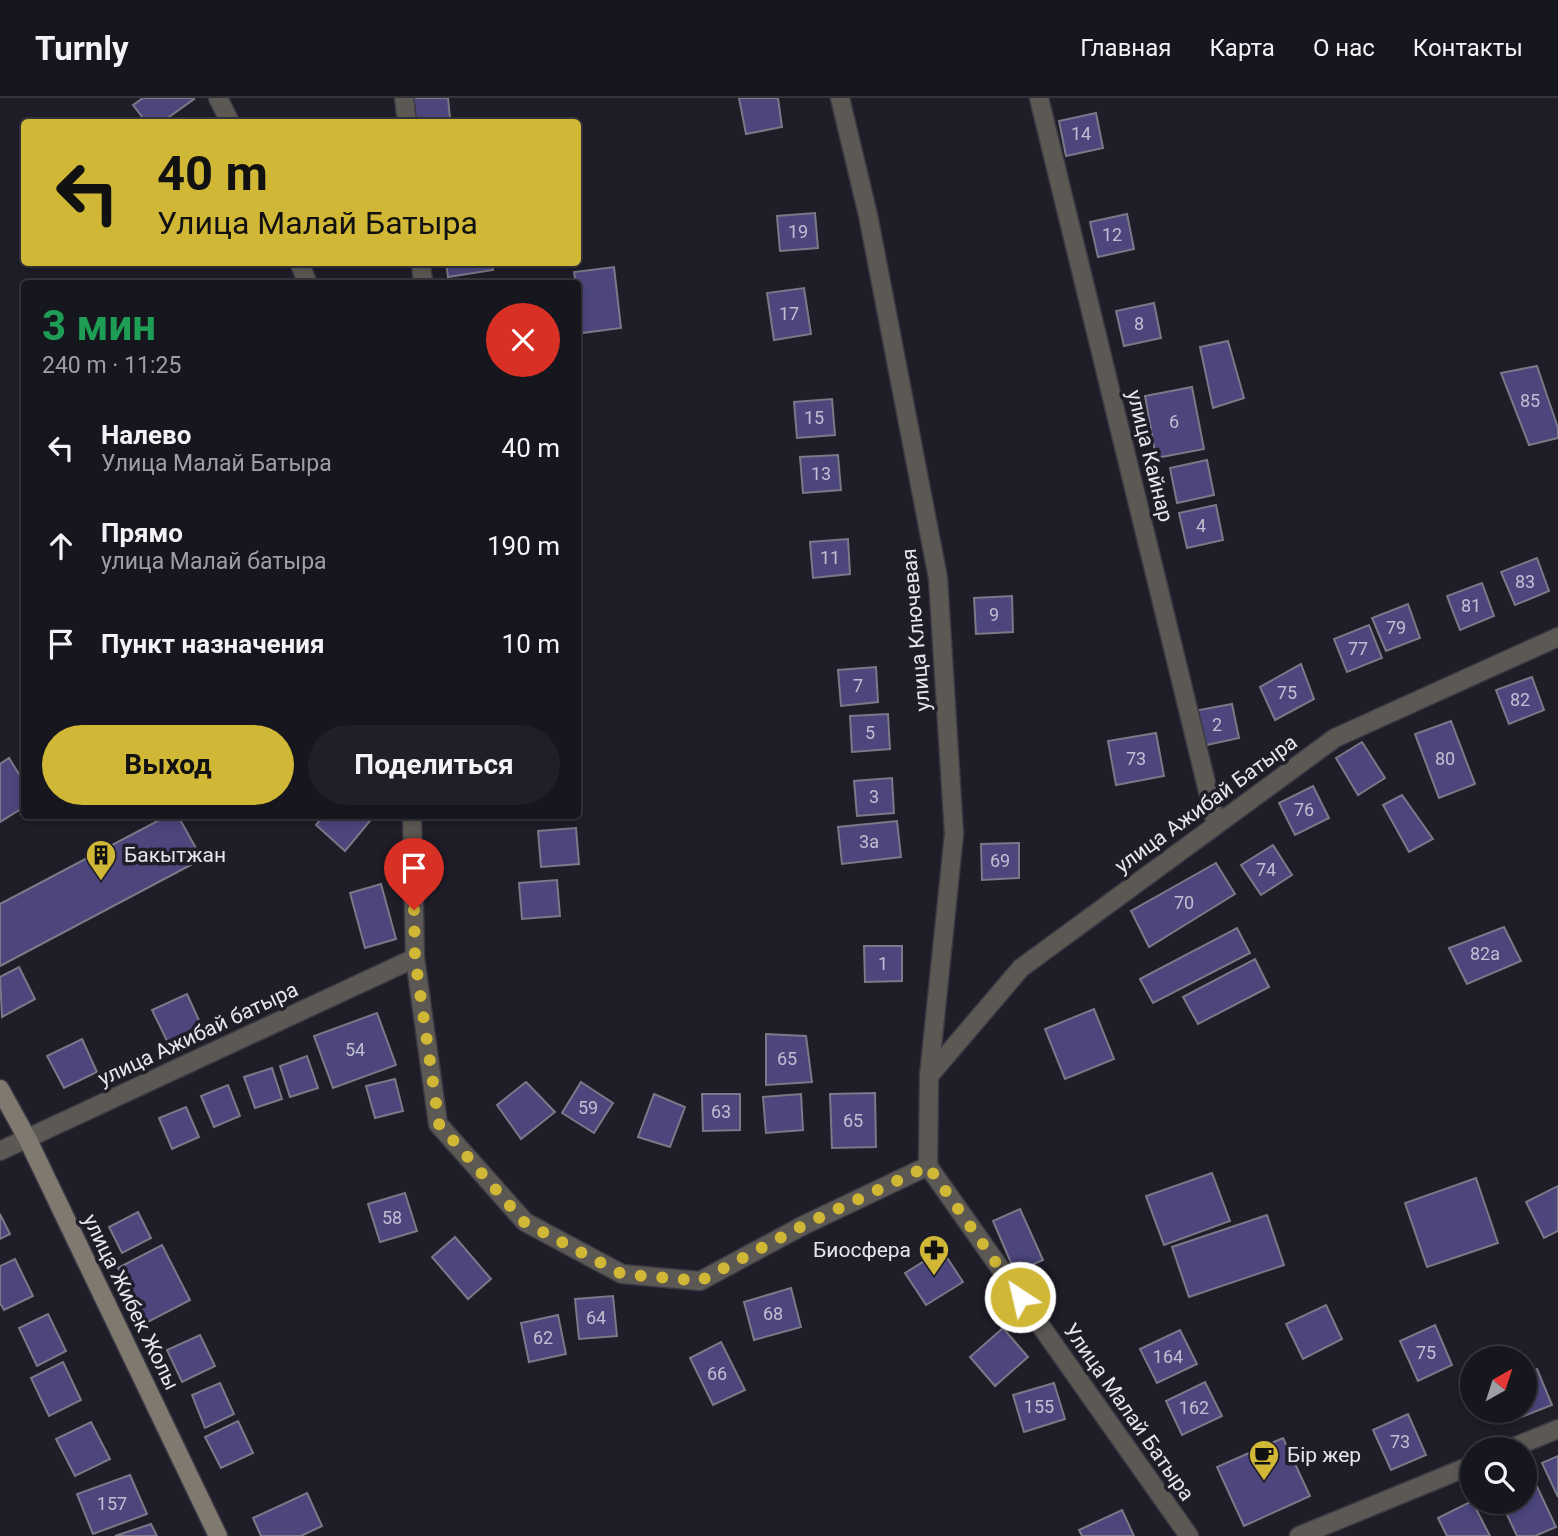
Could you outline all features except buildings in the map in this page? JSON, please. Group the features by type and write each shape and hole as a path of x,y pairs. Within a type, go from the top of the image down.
{"main road":[{"name":"улица Жибек Жолы","path":"0,1089 27,1138 218,1536"}],"street":[{"path":"218,98 228,119"},
{"path":"404,98 407,119"},
{"name":"улица Ключевая","path":"840,98 868,215 938,578 954,834 929,1076 928,1166"},
{"name":"улица Кайнар","path":"1039,98 1216,824"},
{"name":"улица Ажибай Батыра","path":"929,1076 1021,968 1335,738 1558,637"},
{"path":"412,819 415,958 439,1124 524,1222 622,1274 700,1281 804,1225 928,1166"},
{"name":"улица Ажибай батыра","path":"0,1151 415,958"},
{"name":"Улица Малай Батыра","path":"928,1166 1189,1536"},
{"path":"1537,1438 1558,1429"},
{"path":"1299,1536 1460,1470"}],"place":[{"name":"Бакытжан","path":"101,882"},
{"name":"Биосфера","path":"934,1277"},
{"name":"Бір жер","path":"1264,1482"}],"route":[{"path":"414,910 415,958 439,1124 524,1222 622,1274 700,1281 804,1225 928,1166 1020,1297"}]}
